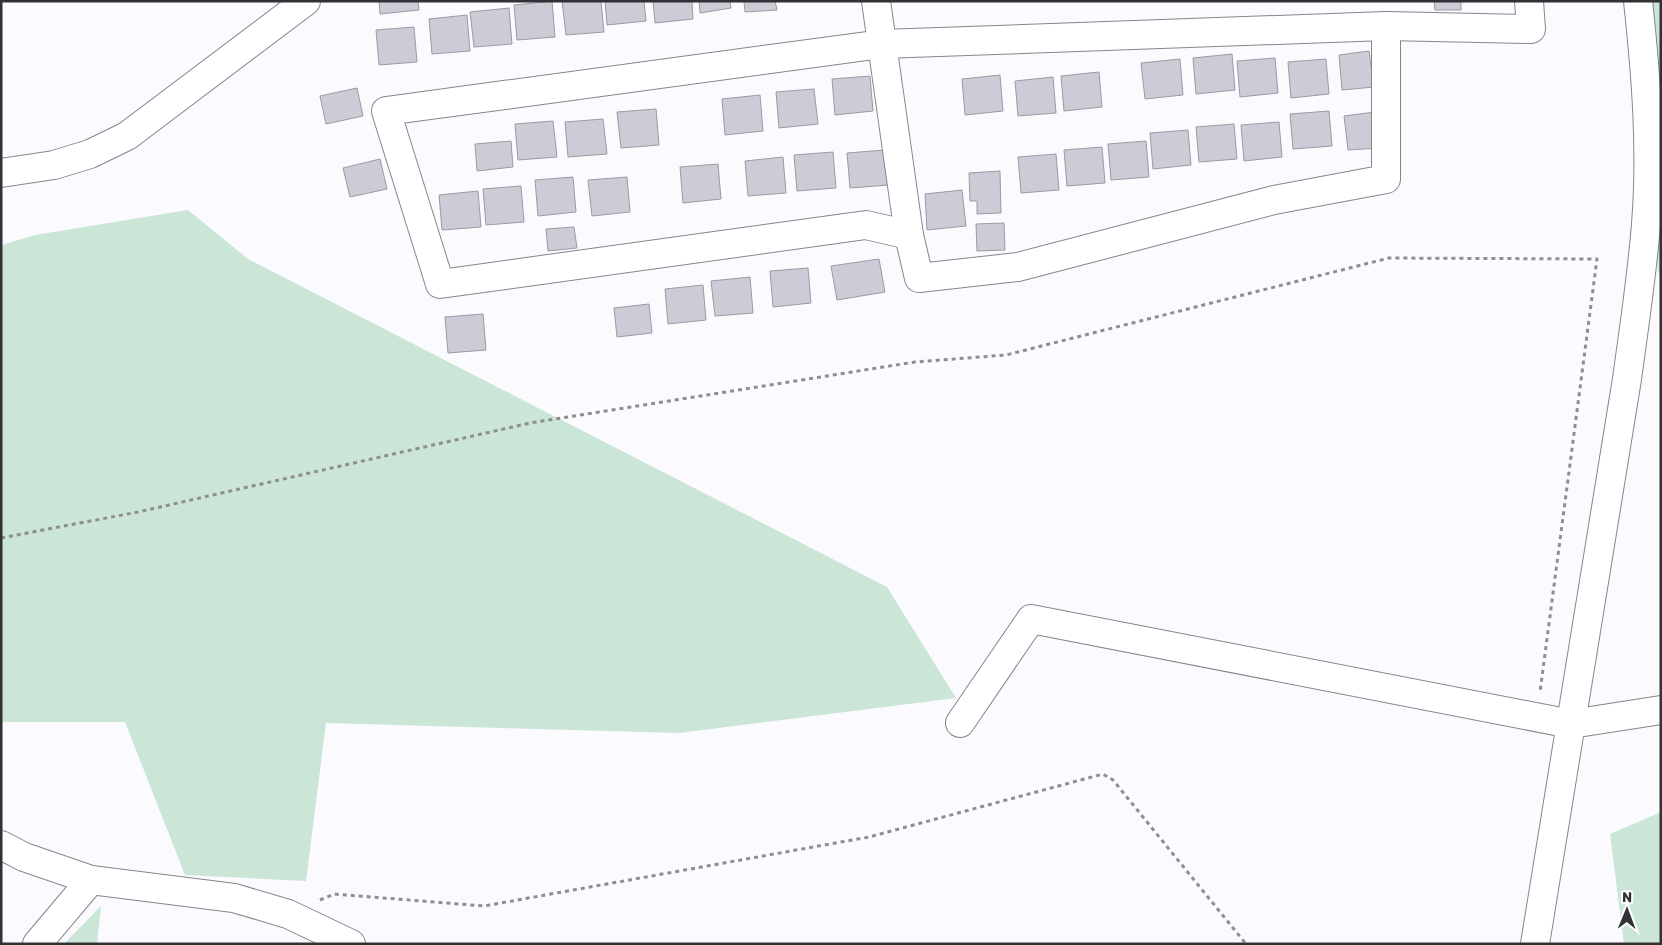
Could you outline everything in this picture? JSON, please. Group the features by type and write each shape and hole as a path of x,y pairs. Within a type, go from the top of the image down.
{"street":[{"path":"1,173 54,165 90,154 127,136 306,1"},
{"path":"876,1 909,235 919,278 1018,267 1274,200 1386,179 1386,26"},
{"path":"909,235 866,224 440,284 386,110 882,44 1386,26 1531,29 1529,1"},
{"path":"1536,944 1637,307 1646,223 1648,166 1644,62 1638,1"},
{"path":"960,723 1031,619 1571,724 1661,710"},
{"path":"1,845 24,858 91,880 234,898 288,914 351,944"},
{"path":"37,944 91,880"}],"path":[{"path":"1,538 138,512 530,423 915,362 1006,355 1389,258 1597,258 1536,718"},
{"path":"288,914 334,894 484,906 869,837 1103,774 1113,780 1246,944"}],"green space":[{"path":"1639,1 1661,1 1661,273 1658,272"},
{"path":"188,210 248,259 887,587 956,698 679,733 326,723 306,881 185,875 125,722 1,722 1,245 35,235"},
{"path":"1661,812 1661,944 1624,944 1610,834"},
{"path":"101,906 97,944 64,944"}],"building":[{"path":"379,1 418,1 419,10 380,14"},
{"path":"552,1 555,37 517,40 514,5"},
{"path":"562,1 601,1 604,32 566,35"},
{"path":"605,1 644,1 646,21 607,25"},
{"path":"653,1 692,1 693,19 655,23"},
{"path":"699,1 730,1 731,8 700,13"},
{"path":"744,1 775,1 777,10 745,12"},
{"path":"1434,1 1461,1 1461,10 1435,10"},
{"path":"509,8 512,44 474,47 470,12"},
{"path":"467,15 470,51 432,54 429,19"},
{"path":"414,27 417,62 379,65 376,30"},
{"path":"1369,51 1374,87 1342,90 1339,55"},
{"path":"1232,54 1235,90 1196,94 1193,58"},
{"path":"1275,58 1278,93 1240,97 1237,61"},
{"path":"1180,59 1183,95 1145,99 1141,63"},
{"path":"1326,59 1329,94 1291,98 1288,62"},
{"path":"1099,72 1102,107 1064,111 1061,76"},
{"path":"1000,75 1003,111 965,115 962,79"},
{"path":"870,76 873,111 835,115 832,79"},
{"path":"1053,77 1056,113 1018,116 1015,81"},
{"path":"357,88 363,116 326,124 320,96"},
{"path":"814,89 818,124 779,128 776,92"},
{"path":"760,95 763,131 725,135 722,99"},
{"path":"656,109 659,145 621,148 617,112"},
{"path":"1329,111 1332,146 1293,149 1290,114"},
{"path":"1375,112 1380,148 1348,150 1344,116"},
{"path":"603,119 607,154 568,157 565,122"},
{"path":"553,121 557,157 518,160 515,124"},
{"path":"1279,122 1282,157 1244,161 1241,125"},
{"path":"1234,124 1237,159 1199,162 1196,127"},
{"path":"1188,130 1191,165 1153,169 1150,133"},
{"path":"511,141 513,167 477,171 475,144"},
{"path":"1146,141 1149,177 1111,180 1108,144"},
{"path":"1102,147 1105,183 1067,186 1064,150"},
{"path":"885,150 889,185 850,188 847,153"},
{"path":"833,152 836,188 797,191 794,155"},
{"path":"1056,154 1059,190 1021,193 1018,157"},
{"path":"783,157 786,193 748,196 745,161"},
{"path":"380,159 387,189 350,197 343,168"},
{"path":"718,164 721,199 683,203 680,167"},
{"path":"1000,171 1001,213 977,214 977,201 970,201 969,173"},
{"path":"573,177 576,212 538,216 535,180"},
{"path":"627,177 630,212 592,216 588,180"},
{"path":"521,186 524,222 486,225 483,189"},
{"path":"962,190 966,226 927,230 925,194"},
{"path":"478,191 481,227 442,230 439,195"},
{"path":"1004,223 1005,250 977,251 976,224"},
{"path":"574,227 577,248 548,251 546,229"},
{"path":"879,259 885,292 837,300 831,266"},
{"path":"808,268 811,303 773,307 770,271"},
{"path":"750,277 753,313 715,316 711,281"},
{"path":"703,285 706,320 668,324 665,289"},
{"path":"649,304 652,333 617,337 614,308"},
{"path":"483,314 486,350 448,353 445,317"}]}
